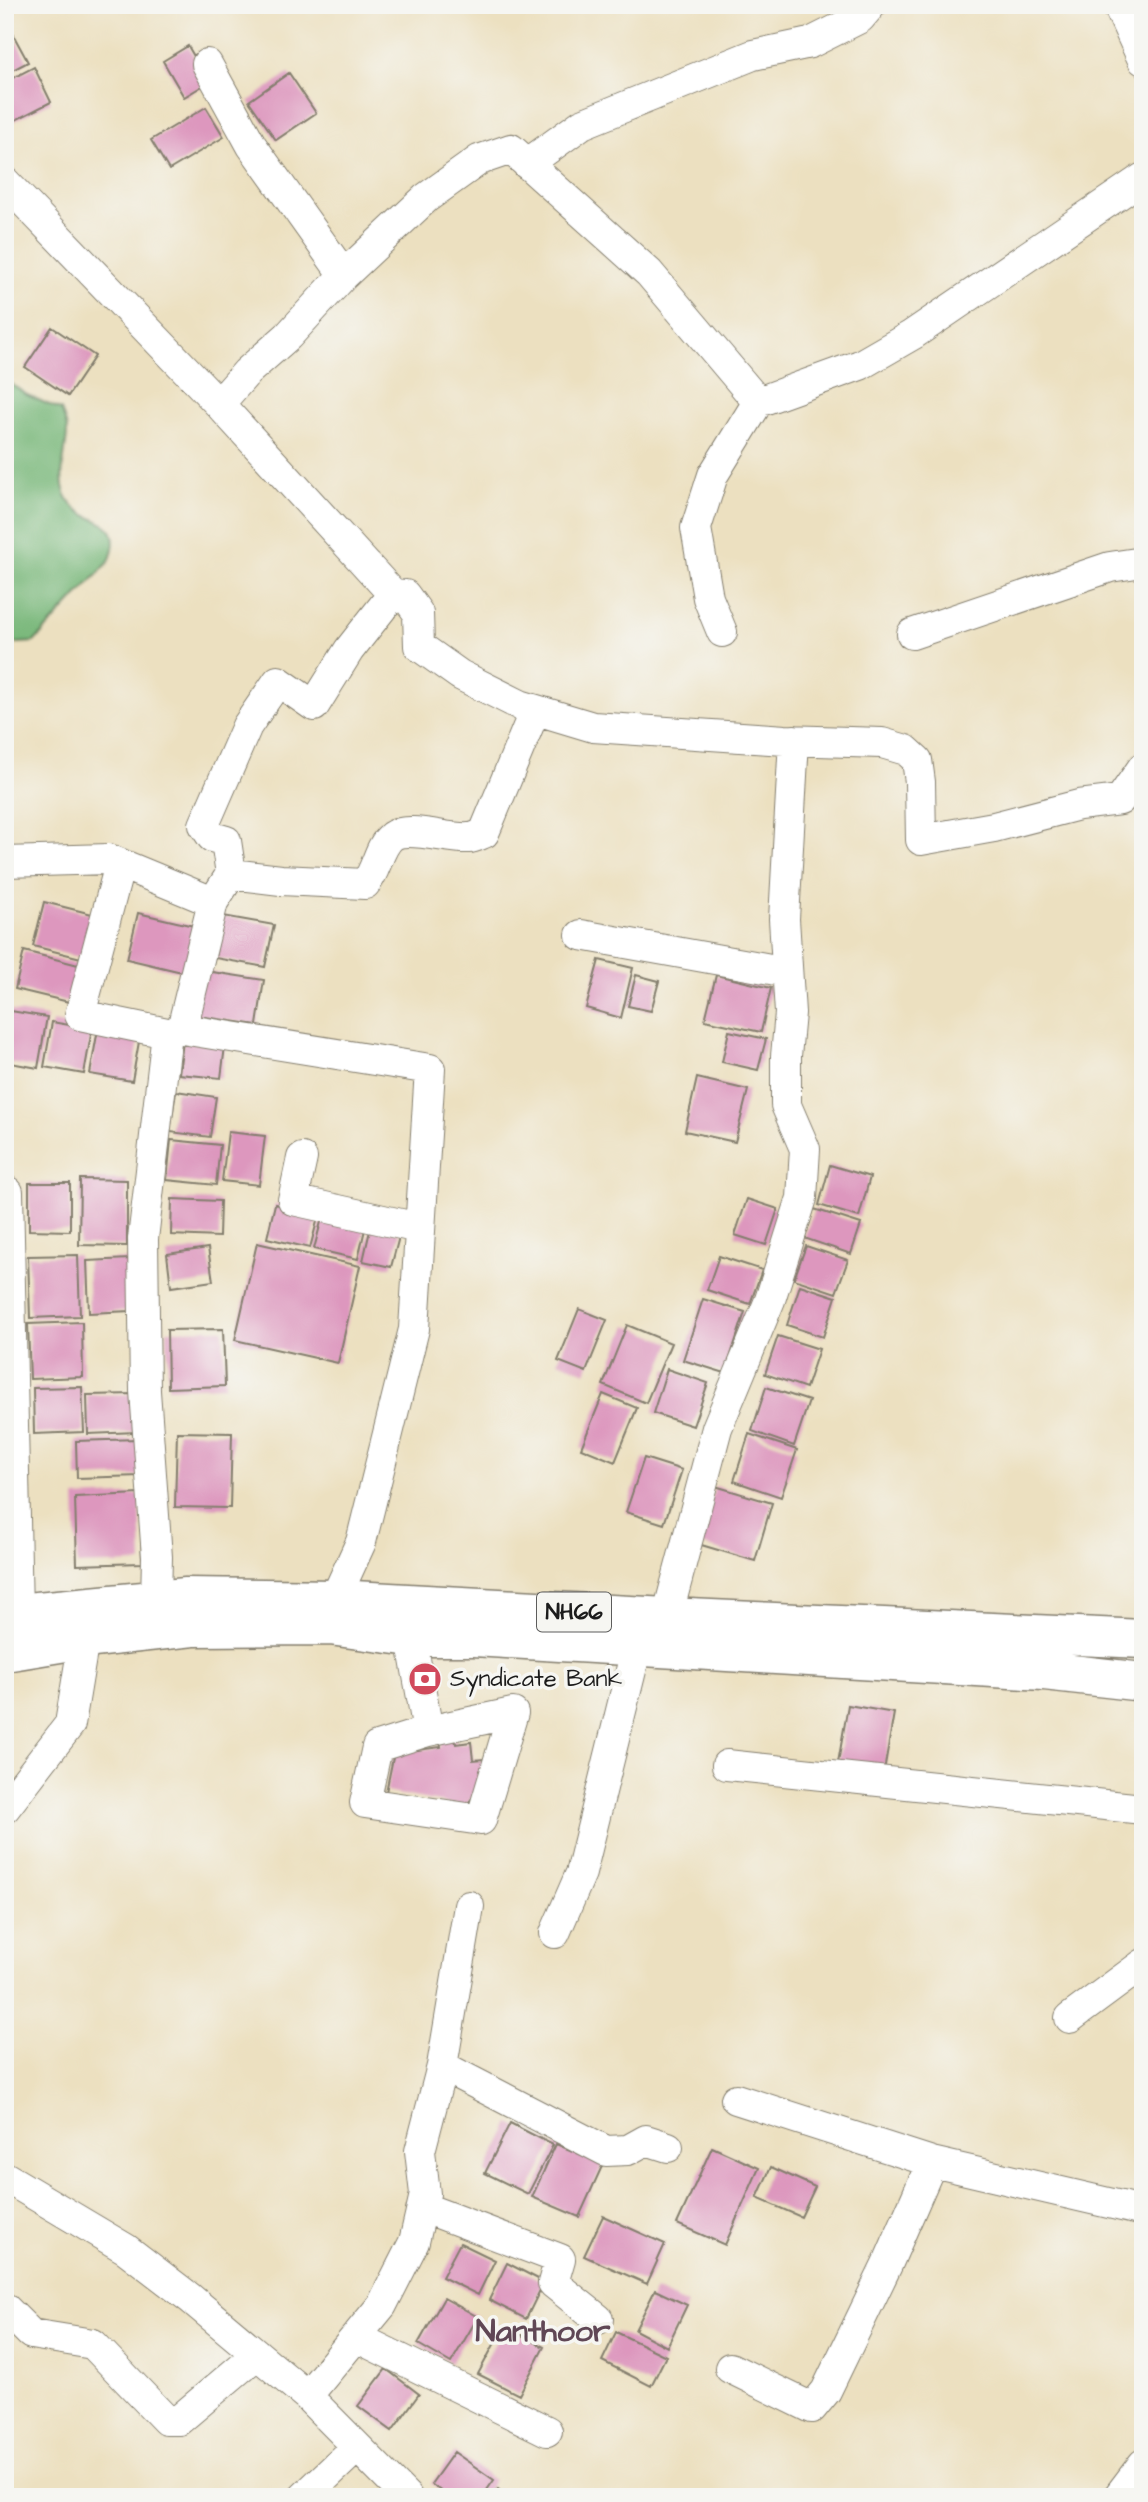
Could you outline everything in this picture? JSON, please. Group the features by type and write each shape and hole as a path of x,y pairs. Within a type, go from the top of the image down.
{"highway":[{"name":"NH66","path":"11,1613 186,1597 335,1599 1143,1639"},
{"name":"NH66","path":"5,1652 84,1639 193,1627 316,1626 411,1637 474,1637 1044,1671 1143,1682"}],"street":[{"path":"527,164 582,124 753,55 810,43 860,18 871,5"},
{"path":"1118,5 1143,60"},
{"path":"206,64 252,146 344,275"},
{"path":"219,404 247,372 288,336 344,275 426,198 479,160 511,149 649,273 758,402"},
{"path":"722,632 708,598 696,528 713,475 758,402 860,365 891,347 1143,178"},
{"path":"5,182 219,404 393,594 405,595 418,613 419,646 460,675 520,705 593,727 881,743 906,750 917,760 921,840 995,827 1079,805 1119,800 1143,767"},
{"path":"912,634 1110,567 1143,562"},
{"path":"335,1599 360,1542 414,1329 430,1069 182,1029 213,902 231,874 226,841 212,837 204,825 247,726 278,681 314,706 349,650 393,594"},
{"path":"231,874 281,880 365,884 392,836 404,832 470,839 484,833 535,710"},
{"path":"667,1617 717,1428 770,1300 802,1198 805,1149 786,1105 786,1056 790,1013 784,919 794,740"},
{"path":"5,862 108,859 213,902"},
{"path":"120,864 80,1015 167,1033 143,1239 145,1391 157,1557 156,1599"},
{"path":"582,934 787,972"},
{"path":"302,1157 293,1199 419,1228"},
{"path":"8,1192 11,1613"},
{"path":"411,1637 428,1731"},
{"path":"5,1808 70,1724 84,1639"},
{"path":"555,1934 581,1872 637,1646"},
{"path":"513,1713 481,1820 365,1804 377,1747 428,1731 513,1713"},
{"path":"727,1765 1143,1809"},
{"path":"307,2396 382,2305 414,2242 425,2194 420,2151 442,2066 469,1906"},
{"path":"1070,2018 1143,1964"},
{"path":"442,2066 606,2151 628,2150 646,2140 668,2147"},
{"path":"736,2099 932,2162 1143,2211"},
{"path":"730,2368 812,2408 825,2391 868,2303 932,2162"},
{"path":"5,2177 126,2249 190,2298 307,2396 407,2497"},
{"path":"422,2207 561,2259 553,2283 598,2319"},
{"path":"5,2308 31,2333 93,2344 166,2420 178,2420 257,2354"},
{"path":"356,2337 547,2431"},
{"path":"304,2497 357,2447"},
{"path":"1118,2497 1143,2464"}],"green space":[{"path":"5,380 27,395 61,410 67,431 62,472 63,488 73,506 108,528 113,535 114,546 109,562 34,642 5,644"}],"building":[{"path":"5,5 8,5 13,16 5,21"},
{"path":"9,27 28,62 5,74 5,29"},
{"path":"188,46 209,82 184,97 163,61"},
{"path":"34,67 51,102 6,125 5,82"},
{"path":"289,73 316,113 276,140 249,101"},
{"path":"206,107 224,137 169,170 151,140"},
{"path":"52,327 95,356 68,396 25,367"},
{"path":"44,902 92,914 81,958 33,946"},
{"path":"138,913 198,927 186,973 127,959"},
{"path":"223,916 274,925 265,967 215,958"},
{"path":"24,951 82,966 73,1003 15,989"},
{"path":"599,960 633,968 621,1018 586,1008"},
{"path":"199,970 264,980 257,1025 192,1015"},
{"path":"636,975 659,981 651,1011 628,1006"},
{"path":"716,975 771,988 761,1032 705,1020"},
{"path":"5,1010 47,1017 38,1068 5,1062"},
{"path":"52,1022 92,1029 84,1074 44,1067"},
{"path":"98,1029 140,1036 132,1081 90,1074"},
{"path":"729,1031 766,1039 758,1070 722,1062"},
{"path":"183,1041 225,1046 221,1078 179,1074"},
{"path":"697,1078 748,1090 735,1142 685,1131"},
{"path":"176,1091 216,1097 210,1137 170,1132"},
{"path":"228,1132 265,1136 259,1185 222,1181"},
{"path":"171,1140 220,1145 216,1185 167,1180"},
{"path":"830,1165 870,1177 859,1217 819,1205"},
{"path":"80,1179 127,1180 127,1246 79,1245"},
{"path":"29,1183 70,1183 70,1231 29,1230"},
{"path":"172,1199 220,1201 219,1237 171,1235"},
{"path":"747,1199 778,1209 766,1245 735,1235"},
{"path":"275,1204 319,1214 310,1248 267,1238"},
{"path":"814,1209 861,1224 851,1254 804,1238"},
{"path":"323,1214 366,1225 358,1259 314,1249"},
{"path":"371,1226 400,1233 391,1267 363,1261"},
{"path":"257,1243 360,1266 338,1363 235,1340"},
{"path":"806,1246 848,1260 836,1293 794,1279"},
{"path":"208,1248 213,1281 171,1287 167,1254"},
{"path":"78,1255 80,1316 30,1318 28,1256"},
{"path":"719,1256 762,1270 750,1304 707,1290"},
{"path":"130,1259 131,1311 89,1313 87,1261"},
{"path":"800,1285 836,1297 823,1337 787,1325"},
{"path":"703,1299 745,1312 725,1373 683,1360"},
{"path":"579,1309 607,1320 586,1372 558,1361"},
{"path":"82,1322 83,1377 30,1379 28,1324"},
{"path":"627,1325 671,1343 646,1403 603,1385"},
{"path":"223,1329 225,1386 168,1388 167,1330"},
{"path":"778,1336 819,1349 806,1388 765,1374"},
{"path":"667,1369 708,1383 693,1426 653,1413"},
{"path":"82,1387 84,1432 34,1434 33,1388"},
{"path":"766,1387 809,1401 794,1446 752,1431"},
{"path":"136,1394 137,1432 88,1434 87,1395"},
{"path":"603,1394 637,1408 615,1462 581,1448"},
{"path":"177,1432 232,1433 230,1508 175,1507"},
{"path":"749,1434 797,1450 781,1497 734,1481"},
{"path":"138,1439 140,1476 77,1478 76,1441"},
{"path":"644,1458 682,1470 664,1524 626,1512"},
{"path":"715,1486 772,1503 755,1561 698,1544"},
{"path":"140,1494 142,1563 77,1565 75,1497"},
{"path":"848,1705 894,1713 884,1771 838,1763"},
{"path":"454,1729 456,1744 471,1742 473,1760 484,1759 487,1779 465,1807 386,1792 394,1753 441,1747 439,1732"},
{"path":"510,2123 553,2145 528,2194 485,2173"},
{"path":"556,2144 603,2164 579,2217 532,2197"},
{"path":"712,2147 759,2168 725,2245 677,2224"},
{"path":"771,2167 815,2187 801,2217 757,2198"},
{"path":"603,2216 665,2244 647,2284 584,2256"},
{"path":"460,2243 495,2260 478,2295 442,2277"},
{"path":"507,2263 544,2282 526,2319 489,2300"},
{"path":"655,2290 687,2305 667,2347 635,2330"},
{"path":"444,2298 478,2317 451,2363 418,2344"},
{"path":"504,2326 544,2347 519,2395 478,2374"},
{"path":"616,2332 666,2356 651,2386 602,2361"},
{"path":"386,2369 419,2394 392,2431 358,2406"},
{"path":"454,2452 494,2480 482,2497 449,2497 431,2484"},
{"path":"498,2489 508,2497 492,2497"}],"place":[{"name":"Syndicate Bank","path":"425,1679"}],"district":[{"name":"Nanthoor","path":"543,2331"}]}
